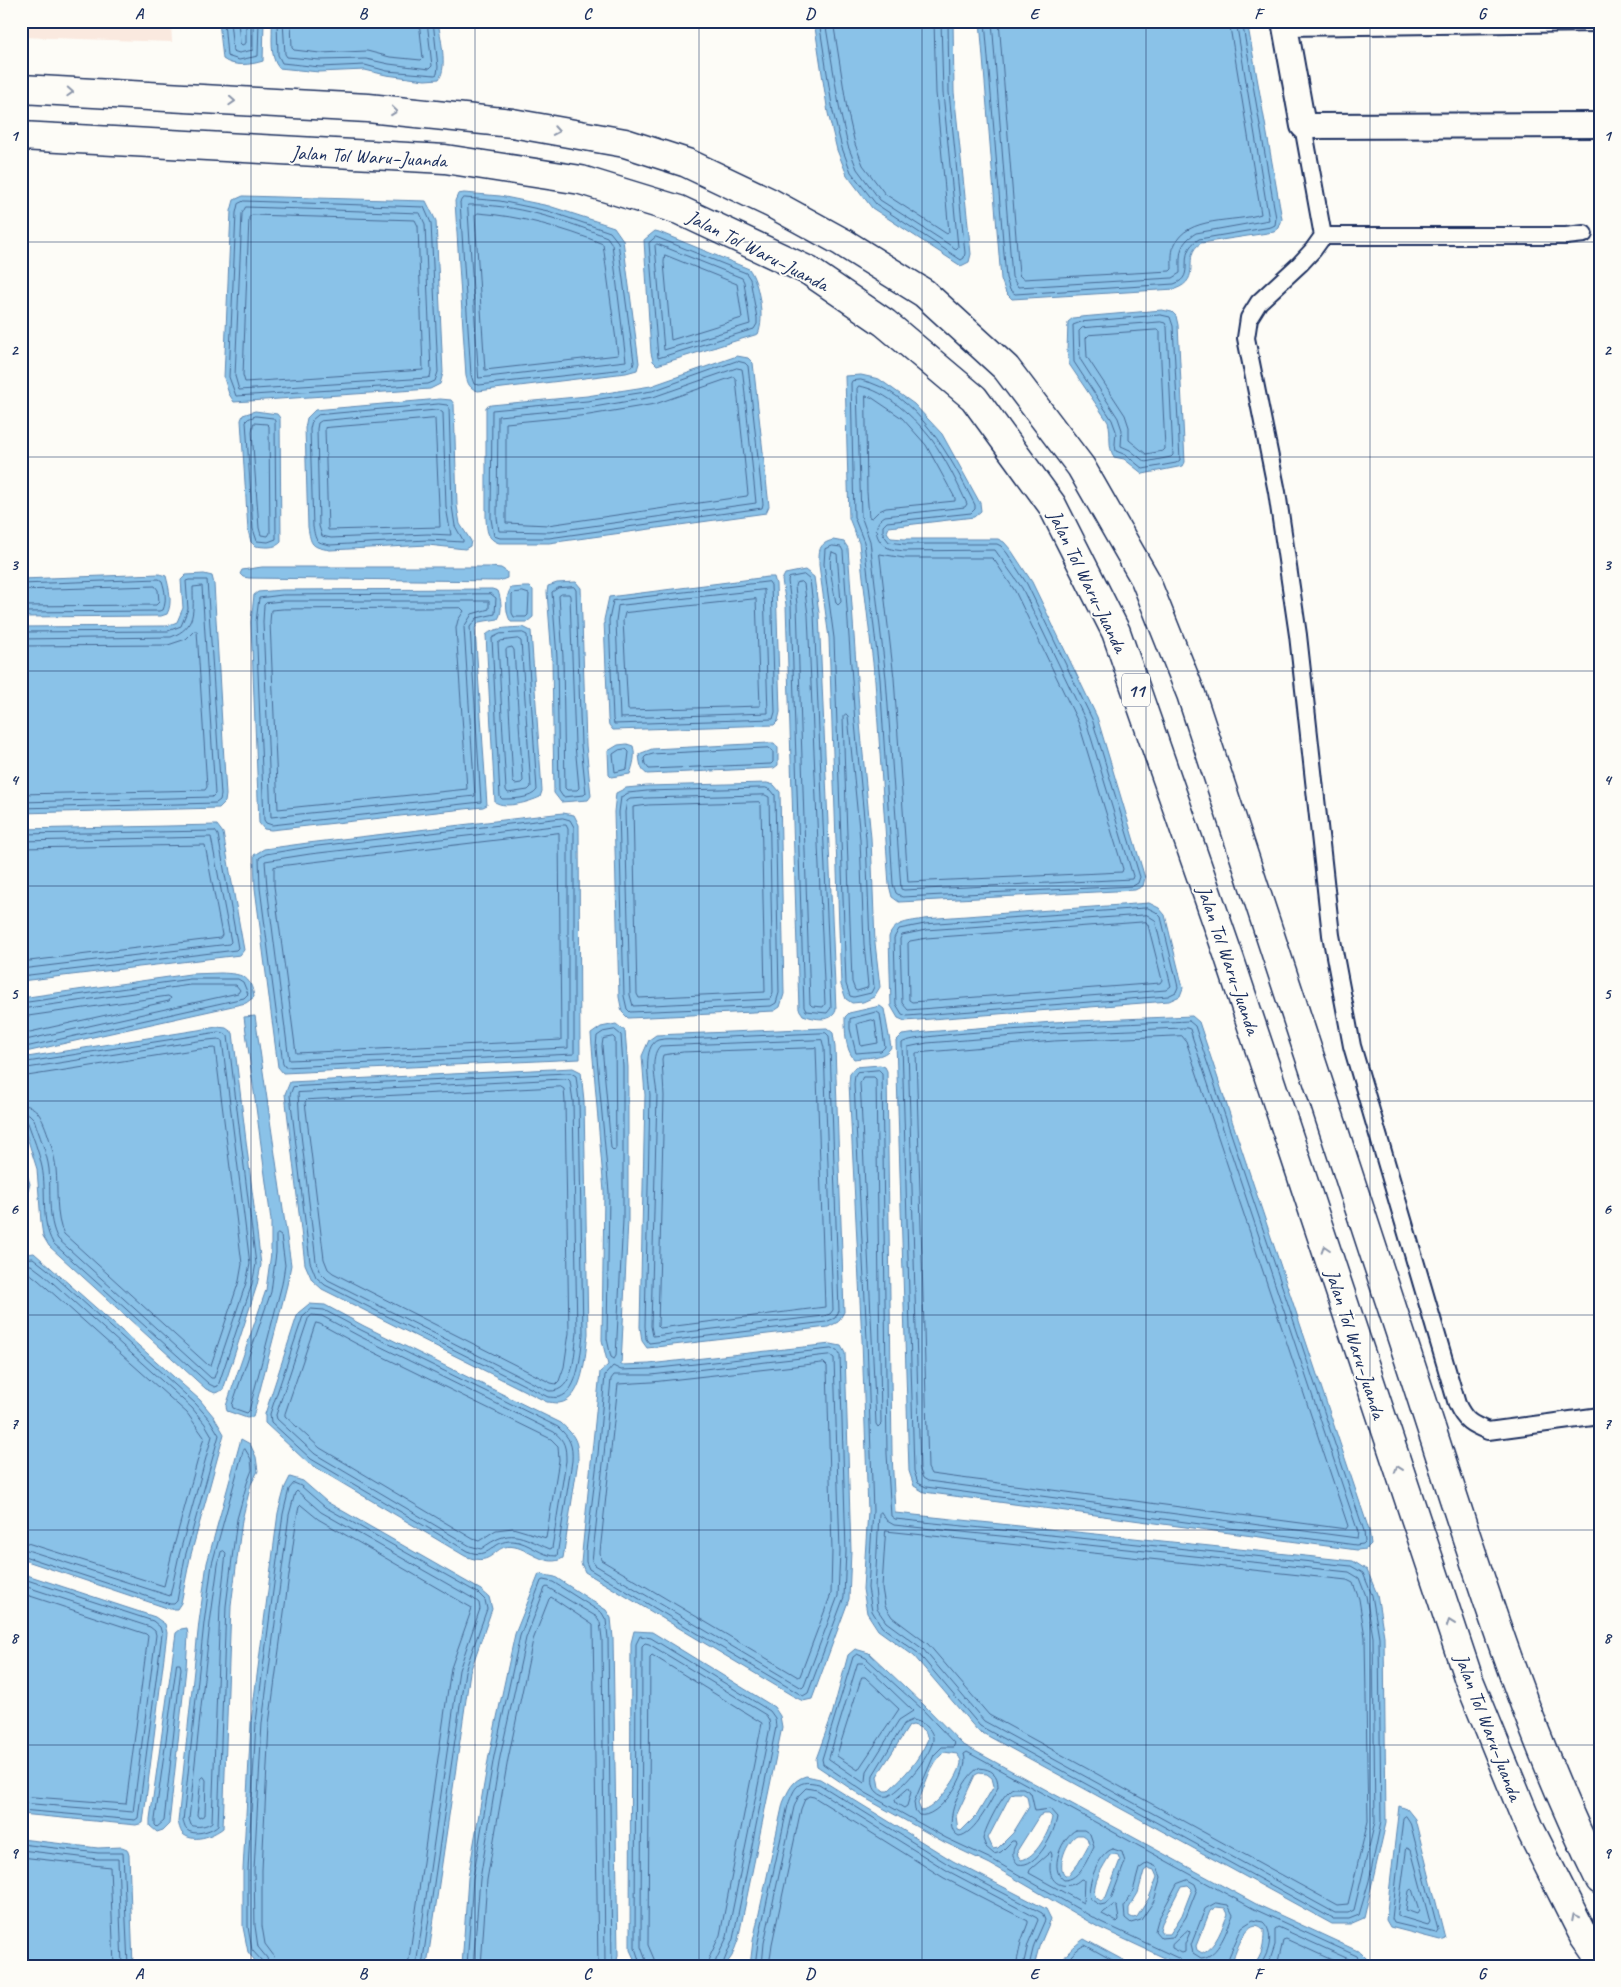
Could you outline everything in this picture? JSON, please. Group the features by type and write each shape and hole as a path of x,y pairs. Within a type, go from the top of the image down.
{"highway":[{"name":"Jalan Tol Waru–Juanda","path":"21,89 368,108 512,123 625,143 687,163 772,203 842,242 924,293 1006,368 1081,468 1145,579 1187,685 1469,1546 1539,1745 1570,1820 1600,1880"},
{"name":"Jalan Tol Waru–Juanda","path":"21,136 445,159 581,180 679,210 809,272 886,323 974,398 1052,505 1116,632 1229,957 1469,1680 1530,1829 1584,1936 1600,1959"}],"street":[{"path":"1600,23 1285,24 1322,236 1313,250 1300,264 1259,302 1249,318 1246,338 1280,511 1298,635 1331,935 1352,1046 1457,1404 1463,1416 1472,1424 1488,1431 1600,1416"},
{"path":"1303,126 1600,125"},
{"path":"1322,236 1566,236 1584,234"}],"shaded area":[{"path":"21,21 171,21 172,42 21,37"}],"water":[{"path":"219,21 264,21 263,61 253,64 242,64 227,62 223,59"},
{"path":"272,21 438,21 443,51 442,74 439,79 425,80 365,70 319,72 279,68 274,58 272,46"},
{"path":"814,21 953,21 954,92 971,254 969,262 961,266 872,208 847,175 837,150 828,113"},
{"path":"980,21 1247,21 1282,219 1279,228 1274,232 1201,243 1192,254 1188,279 1184,285 1175,289 1012,299 1006,293 1001,279"},
{"path":"458,194 500,196 549,206 614,227 623,240 639,363 637,370 626,373 478,391 471,387 466,376 455,201"},
{"path":"243,196 426,201 436,221 443,373 440,384 430,389 234,402 229,394 224,378 231,211 234,200"},
{"path":"655,231 749,269 756,283 760,301 761,319 758,334 657,365 653,361 644,240"},
{"path":"1162,310 1172,312 1176,316 1178,325 1185,462 1183,466 1143,474 1124,459 1114,457 1112,453 1108,422 1069,364 1067,351 1068,322 1073,318"},
{"path":"737,356 748,358 753,363 769,506 766,513 549,543 499,543 490,537 487,531 486,519 486,407 587,396 651,386"},
{"path":"861,375 879,379 914,404 942,434 980,503 981,511 974,517 889,527 887,532 891,538 904,539 998,539 1004,542 1011,550 1032,582 1097,717 1145,878 1143,886 1135,890 899,902 892,897 889,885 875,680 859,543 849,518 845,376"},
{"path":"440,399 451,400 454,404 457,506 460,524 471,541 470,546 465,549 428,545 330,550 315,546 311,541 308,527 305,428 307,418 315,410"},
{"path":"255,411 277,414 280,418 281,542 276,546 269,547 255,546 251,542 248,530 241,420 243,415"},
{"path":"833,540 844,542 848,548 860,723 871,838 875,943 880,987 874,997 863,1002 852,1003 846,999 841,985 829,638 819,565 820,548 824,543"},
{"path":"262,567 490,567 501,568 507,572 507,578 499,581 249,578 243,577 240,574 242,570"},
{"path":"805,570 814,577 819,613 836,1010 831,1017 822,1019 803,1015 799,1009 786,605 782,580 785,574"},
{"path":"159,574 166,576 170,600 167,614 161,616 21,617 21,579"},
{"path":"204,574 212,576 214,584 225,802 219,808 21,813 21,627 167,626 177,622 183,608 181,580 186,575"},
{"path":"774,577 776,584 780,712 778,721 774,725 613,730 609,725 608,719 604,620 609,597"},
{"path":"576,582 581,588 586,745 591,796 588,800 561,802 554,793 552,657 547,592 548,586 557,583"},
{"path":"530,587 533,590 533,617 527,622 511,622 507,610 507,600 511,588"},
{"path":"492,589 498,591 499,594 500,616 498,619 479,622 475,628 487,805 483,807 271,830 264,829 259,823 251,622 254,595 258,592 282,590"},
{"path":"523,627 531,631 542,791 540,797 535,799 524,803 505,805 495,802 486,635 498,629"},
{"path":"774,743 778,748 778,765 774,768 647,774 640,763 639,754 652,749"},
{"path":"627,744 633,746 634,753 630,774 611,777 609,775 608,751 618,745"},
{"path":"767,783 774,785 780,792 784,994 780,1007 774,1011 628,1018 622,1012 619,997 614,812 616,793 626,788 647,786"},
{"path":"563,813 574,815 579,825 580,1059 283,1073 278,1067 255,888 254,855 264,849 308,843"},
{"path":"217,825 223,833 244,950 240,955 21,981 21,829"},
{"path":"1149,903 1159,908 1165,915 1183,988 1180,996 1169,1001 905,1021 898,1018 891,1006 889,937 895,928 903,923 924,919"},
{"path":"221,973 244,977 248,980 253,990 254,997 246,1003 21,1053 21,998 190,974"},
{"path":"880,1006 884,1009 891,1047 880,1056 854,1059 847,1045 845,1017 849,1013"},
{"path":"255,1016 291,1265 253,1417 247,1418 227,1411 226,1406 266,1290 271,1253 271,1220 244,1017"},
{"path":"1192,1016 1199,1022 1369,1530 1371,1544 1366,1549 1357,1550 924,1492 914,1486 909,1471 896,1041 902,1035 926,1032 1053,1022"},
{"path":"616,1024 625,1031 628,1067 628,1220 621,1365 649,1364 831,1344 841,1346 845,1353 851,1551 849,1599 812,1699 803,1701 793,1696 585,1572 581,1563 600,1372 608,1365 602,1340 604,1192 591,1034 601,1027"},
{"path":"217,1027 226,1028 233,1033 261,1265 257,1285 223,1390 215,1393 206,1389 49,1246 43,1236 37,1169 21,1118 21,1058"},
{"path":"827,1028 833,1033 835,1047 844,1312 838,1322 828,1327 647,1348 642,1341 640,1327 645,1095 642,1056 649,1040 656,1035"},
{"path":"880,1065 885,1067 887,1071 892,1454 895,1513 1353,1561 1367,1570 1377,1594 1384,1636 1386,1823 1364,1918 1350,1924 1332,1924 977,1730 914,1656 878,1630 867,1613 863,1589 868,1511 862,1340 849,1083 850,1073 855,1067"},
{"path":"573,1068 581,1072 584,1101 588,1334 582,1375 574,1394 567,1400 559,1403 547,1402 322,1289 312,1280 305,1264 285,1094 290,1082"},
{"path":"21,1155 30,1184 21,1216"},
{"path":"34,1253 200,1400 214,1417 224,1434 190,1558 181,1603 177,1609 170,1609 21,1559 21,1255"},
{"path":"309,1304 325,1305 561,1423 566,1428 575,1440 578,1461 563,1558 557,1561 545,1560 521,1549 508,1546 488,1558 475,1559 465,1556 308,1463 265,1423 265,1414 298,1313"},
{"path":"241,1439 250,1444 256,1457 258,1471 251,1484 242,1520 231,1606 223,1828 214,1834 202,1838 191,1838 182,1833 178,1822 199,1622 207,1563"},
{"path":"290,1477 303,1481 327,1502 481,1590 489,1597 492,1609 470,1672 427,1966 259,1966 248,1952 243,1927 243,1870 251,1722 278,1513 285,1487"},
{"path":"21,1573 155,1617 165,1624 167,1633 143,1823 136,1825 21,1814"},
{"path":"539,1574 555,1577 606,1610 611,1618 613,1638 618,1955 616,1966 462,1966 468,1878 489,1755 515,1634"},
{"path":"187,1628 186,1668 169,1824 163,1830 157,1832 150,1826 150,1819 176,1633 181,1629"},
{"path":"634,1631 652,1632 774,1707 780,1716 782,1727 738,1940 732,1956 725,1966 640,1966 637,1965 630,1950 631,1643"},
{"path":"855,1649 869,1653 962,1744 1256,1904 1360,1952 1368,1960 1370,1966 1253,1966 1261,1954 1264,1930 1258,1926 1253,1926 1248,1929 1240,1942 1232,1961 1233,1966 1182,1966 1098,1927 990,1864 944,1842 863,1797 817,1766 816,1759 832,1715 848,1655","holes":["913,1725 923,1730 928,1739 916,1761 888,1791 884,1791 879,1787 877,1776 909,1726","944,1752 957,1754 961,1761 957,1774 940,1799 921,1811 918,1803 935,1763","979,1773 987,1774 992,1778 994,1786 977,1815 961,1831 958,1830 956,1816 975,1775","1022,1793 1027,1796 1029,1807 1013,1833 998,1848 993,1849 988,1838 1011,1794","1049,1814 1052,1817 1051,1823 1037,1849 1027,1858 1021,1860 1017,1851 1039,1816","1077,1835 1083,1835 1087,1838 1089,1844 1078,1864 1069,1875 1065,1875 1062,1860 1070,1842","1110,1855 1118,1855 1120,1860 1106,1897 1101,1901 1095,1897 1094,1891 1099,1875","1148,1868 1154,1870 1157,1877 1149,1898 1137,1917 1133,1918 1129,1916 1129,1908 1138,1893 1144,1871","1188,1885 1192,1889 1182,1915 1170,1934 1163,1934 1160,1930 1181,1886","1216,1907 1225,1908 1228,1914 1212,1946 1202,1953 1197,1950 1196,1946 1210,1911"]},
{"path":"806,1776 820,1779 953,1861 1046,1909 1051,1919 1039,1947 1034,1966 750,1966 753,1941 783,1803 794,1783"},
{"path":"1399,1806 1407,1809 1415,1819 1445,1938 1440,1940 1390,1927 1386,1920"},
{"path":"21,1839 98,1848 122,1847 127,1849 129,1855 133,1966 21,1966"},
{"path":"1084,1939 1134,1966 1060,1966 1070,1951"}]}
